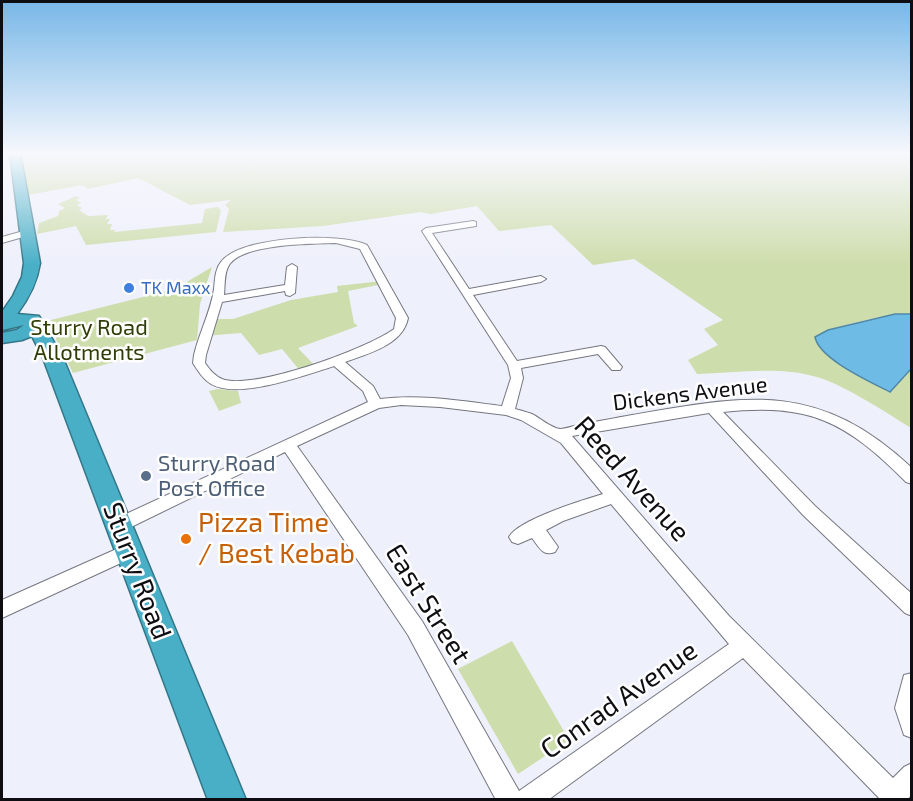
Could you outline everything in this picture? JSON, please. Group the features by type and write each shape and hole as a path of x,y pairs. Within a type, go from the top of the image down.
{"highway":[{"path":"4,333 28,332 25,316 32,263 21,190"},
{"path":"4,333 25,316"},
{"name":"Sturry Road","path":"25,316 44,344 60,375 227,800"},
{"path":"4,333 44,344"}],"street":[{"path":"473,224 426,231 514,365 517,378 507,411"},
{"path":"6,239 28,236"},
{"path":"336,240 361,245 399,310 401,324 389,338 337,362 246,385 221,384 213,380 199,363 203,341 218,299 224,264 231,257 248,249 336,240"},
{"path":"218,299 290,290 292,267"},
{"path":"466,293 541,279"},
{"path":"514,365 600,350 616,366"},
{"path":"337,362 368,389 376,404"},
{"name":"Reed Avenue","path":"2,609 288,444 376,404 401,401 440,403 507,411 526,417 566,439 743,646 891,797"},
{"name":"Dickens Avenue","path":"559,434 648,416 777,403 811,410 847,427 912,478"},
{"path":"712,408 765,468 845,548 912,607"},
{"name":"East Street","path":"288,444 415,628 510,800"},
{"path":"518,537 556,516 615,495"},
{"path":"534,528 549,547"},
{"name":"Conrad Avenue","path":"527,800 743,646"},
{"path":"910,715 912,684"},
{"path":"891,797 912,775"}],"green space":[{"path":"27,190 53,190 28,195"},
{"path":"162,190 911,190 911,314 862,321 835,328 815,337 822,350 860,377 904,378 911,369 911,428 850,391 813,376 785,371 697,374 688,360 718,345 704,329 723,320 634,259 593,265 551,225 499,231 477,206 430,214 421,212 323,226 223,232 229,209 225,205 231,200 190,205"},
{"path":"76,196 80,198 76,200 81,203 77,205 82,208 79,210 88,216 108,215 106,219 110,219 107,224 112,224 110,230 115,230 114,232 202,223 205,209 218,207 221,210 216,232 86,245 76,226 37,234 39,223 58,216 59,211 65,208 58,204"},
{"name":"Sturry Road Allotments","path":"212,267 200,304 197,340 73,373 57,342 51,320 175,289"},
{"path":"382,281 383,284 348,291 354,323 358,326 298,348 317,368 301,372 282,349 259,355 241,333 205,336 211,319 233,319 291,300 338,292 337,286"},
{"path":"217,389 238,391 241,403 219,411 209,391"},
{"path":"512,641 569,740 518,774 458,669"}],"water":[{"path":"895,314 911,314 911,369 890,392 835,361 819,345 815,337 828,330"}],"place":[{"name":"TK Maxx","path":"129,288"},
{"name":"Sturry Road Post Office","path":"146,476"},
{"name":"Pizza Time / Best Kebab","path":"186,539"}]}
